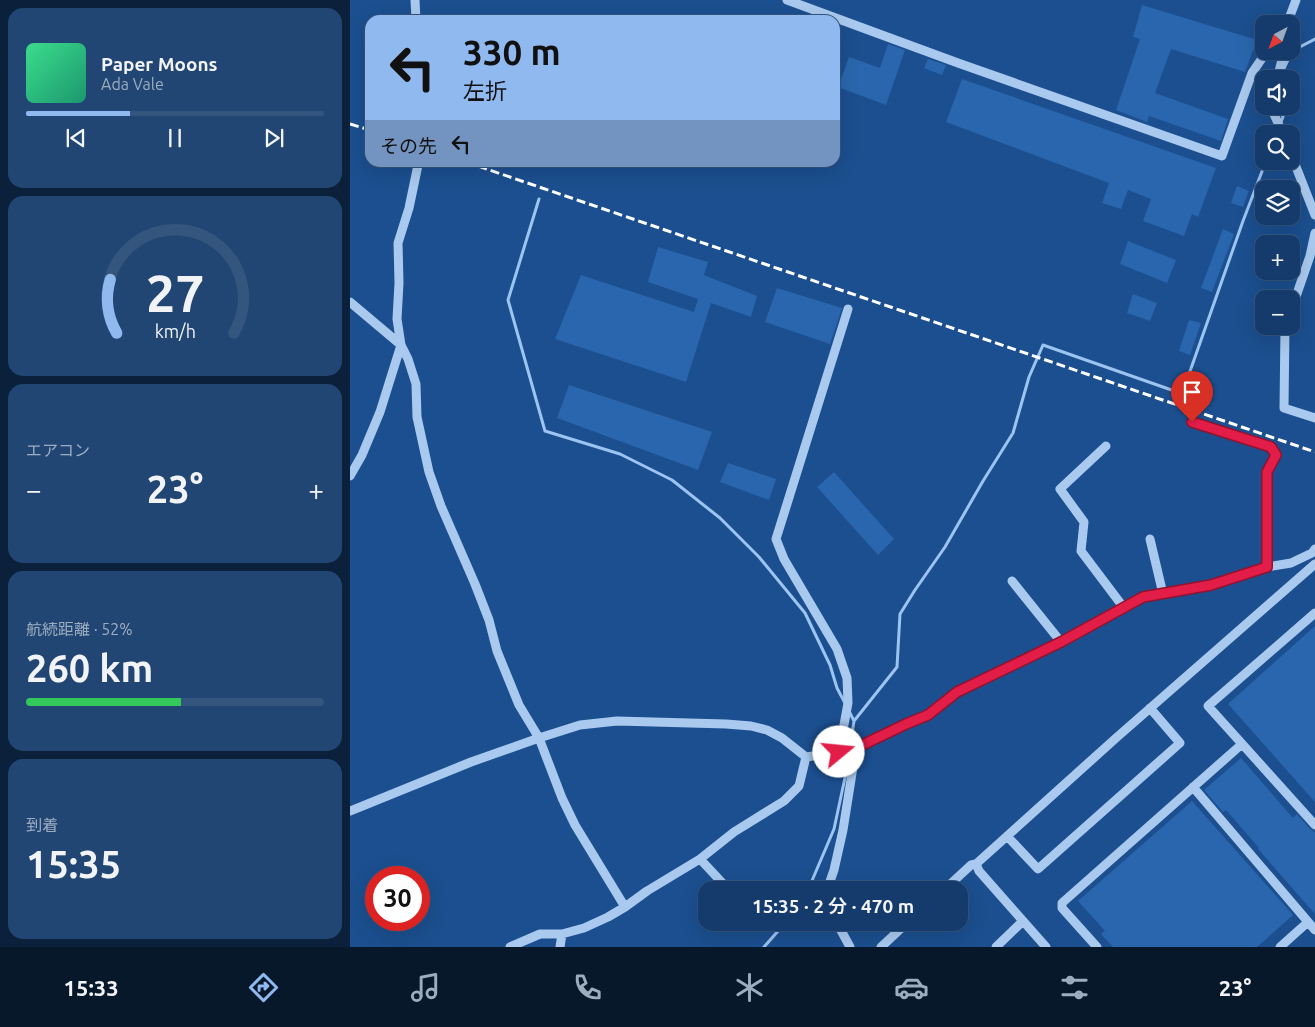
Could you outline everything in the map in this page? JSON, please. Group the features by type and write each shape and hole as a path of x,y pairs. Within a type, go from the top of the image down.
{"street":[{"path":"415,0 416,15"},
{"path":"787,0 828,15"},
{"path":"1290,15 1296,0"},
{"path":"840,20 1222,156 1252,73 1261,60"},
{"path":"418,167 409,208 398,243 399,283 397,319 401,345 408,359 416,384 417,417 429,472 441,506 489,620 497,652 519,705 539,738 574,825 625,908"},
{"path":"1297,170 1315,215"},
{"path":"1298,290 1310,256 1315,233"},
{"path":"350,302 401,345"},
{"path":"839,752 848,703 847,678 837,649 784,559 776,539 848,309"},
{"path":"1285,335 1284,408 1315,418"},
{"path":"350,476 362,455 380,412 401,345"},
{"path":"1192,422 1271,447 1276,455 1267,472 1267,567"},
{"path":"1106,446 1060,489 1084,522 1081,551 1124,608"},
{"path":"1150,539 1163,594"},
{"path":"350,811 471,762 580,725 617,721 751,726 767,730 782,738 806,757 856,748 928,715 957,692 1061,642 1143,597 1211,585 1267,567 1290,563 1314,553"},
{"path":"954,881 976,864 1150,708 1315,564"},
{"path":"1012,581 1061,642"},
{"path":"1315,613 1208,706 1315,825"},
{"path":"1007,836 1038,869 1166,756 1180,743 1150,708"},
{"path":"1097,947 1062,908 1062,903 1242,744"},
{"path":"830,881 843,830 856,748"},
{"path":"510,947 540,934 562,934 584,928 625,908 647,891 700,860 734,832 784,801 799,786 806,757"},
{"path":"1193,788 1313,926 1280,947"},
{"path":"700,860 720,881"},
{"path":"976,864 979,871 1046,947"},
{"path":"996,947 1023,921"},
{"path":"841,931 850,947"},
{"path":"881,947 898,931"},
{"path":"560,947 562,934"}],"building":[{"path":"1142,5 1255,39 1255,45 1245,72 1171,49 1155,93 1228,119 1221,141 1149,116 1147,122 1116,110 1140,39 1133,37"},
{"path":"888,44 905,50 886,105 840,88 840,82 849,57 880,68"},
{"path":"928,59 946,65 942,75 924,68"},
{"path":"962,79 1216,168 1198,217 1192,214 1184,236 1143,221 1151,199 1128,190 1121,209 1102,203 1109,183 946,122"},
{"path":"1237,186 1249,191 1243,207 1231,203"},
{"path":"1223,229 1234,234 1212,292 1201,288"},
{"path":"1128,241 1176,260 1167,283 1120,264"},
{"path":"658,247 708,262 704,275 757,296 751,317 711,303 686,382 555,339 581,275 694,312 698,299 648,282"},
{"path":"777,288 842,308 830,344 765,322"},
{"path":"1133,294 1157,303 1150,321 1127,313"},
{"path":"1189,320 1201,323 1190,355 1179,351"},
{"path":"569,385 712,432 698,470 557,418"},
{"path":"728,463 776,479 769,500 720,482"},
{"path":"834,472 894,539 878,555 817,487"},
{"path":"1315,626 1315,802 1228,704"},
{"path":"1241,758 1293,818 1297,814 1315,832 1315,914 1226,810 1223,812 1204,790"},
{"path":"1192,801 1293,915 1257,947 1113,947 1101,934 1105,931 1078,901"}],"waterway":[{"path":"1283,70 1292,51 1315,39"},
{"path":"1280,125 1282,115"},
{"path":"812,881 834,829 846,773 854,721 897,667 900,614 945,547 1013,433 1029,377 1043,345 1183,394 1263,170"},
{"path":"539,199 508,300 545,431 620,454 672,480 720,518 759,557 805,613 830,665 837,688 846,705"},
{"path":"849,711 854,721"},
{"path":"764,947 778,931"}],"railway":[{"path":"350,124 365,128"},
{"path":"481,167 1315,452"}],"route":[{"path":"839,752 856,748 928,715 957,692 1061,642 1143,597 1211,585 1267,567 1267,472 1276,455 1271,447 1192,422"}]}
